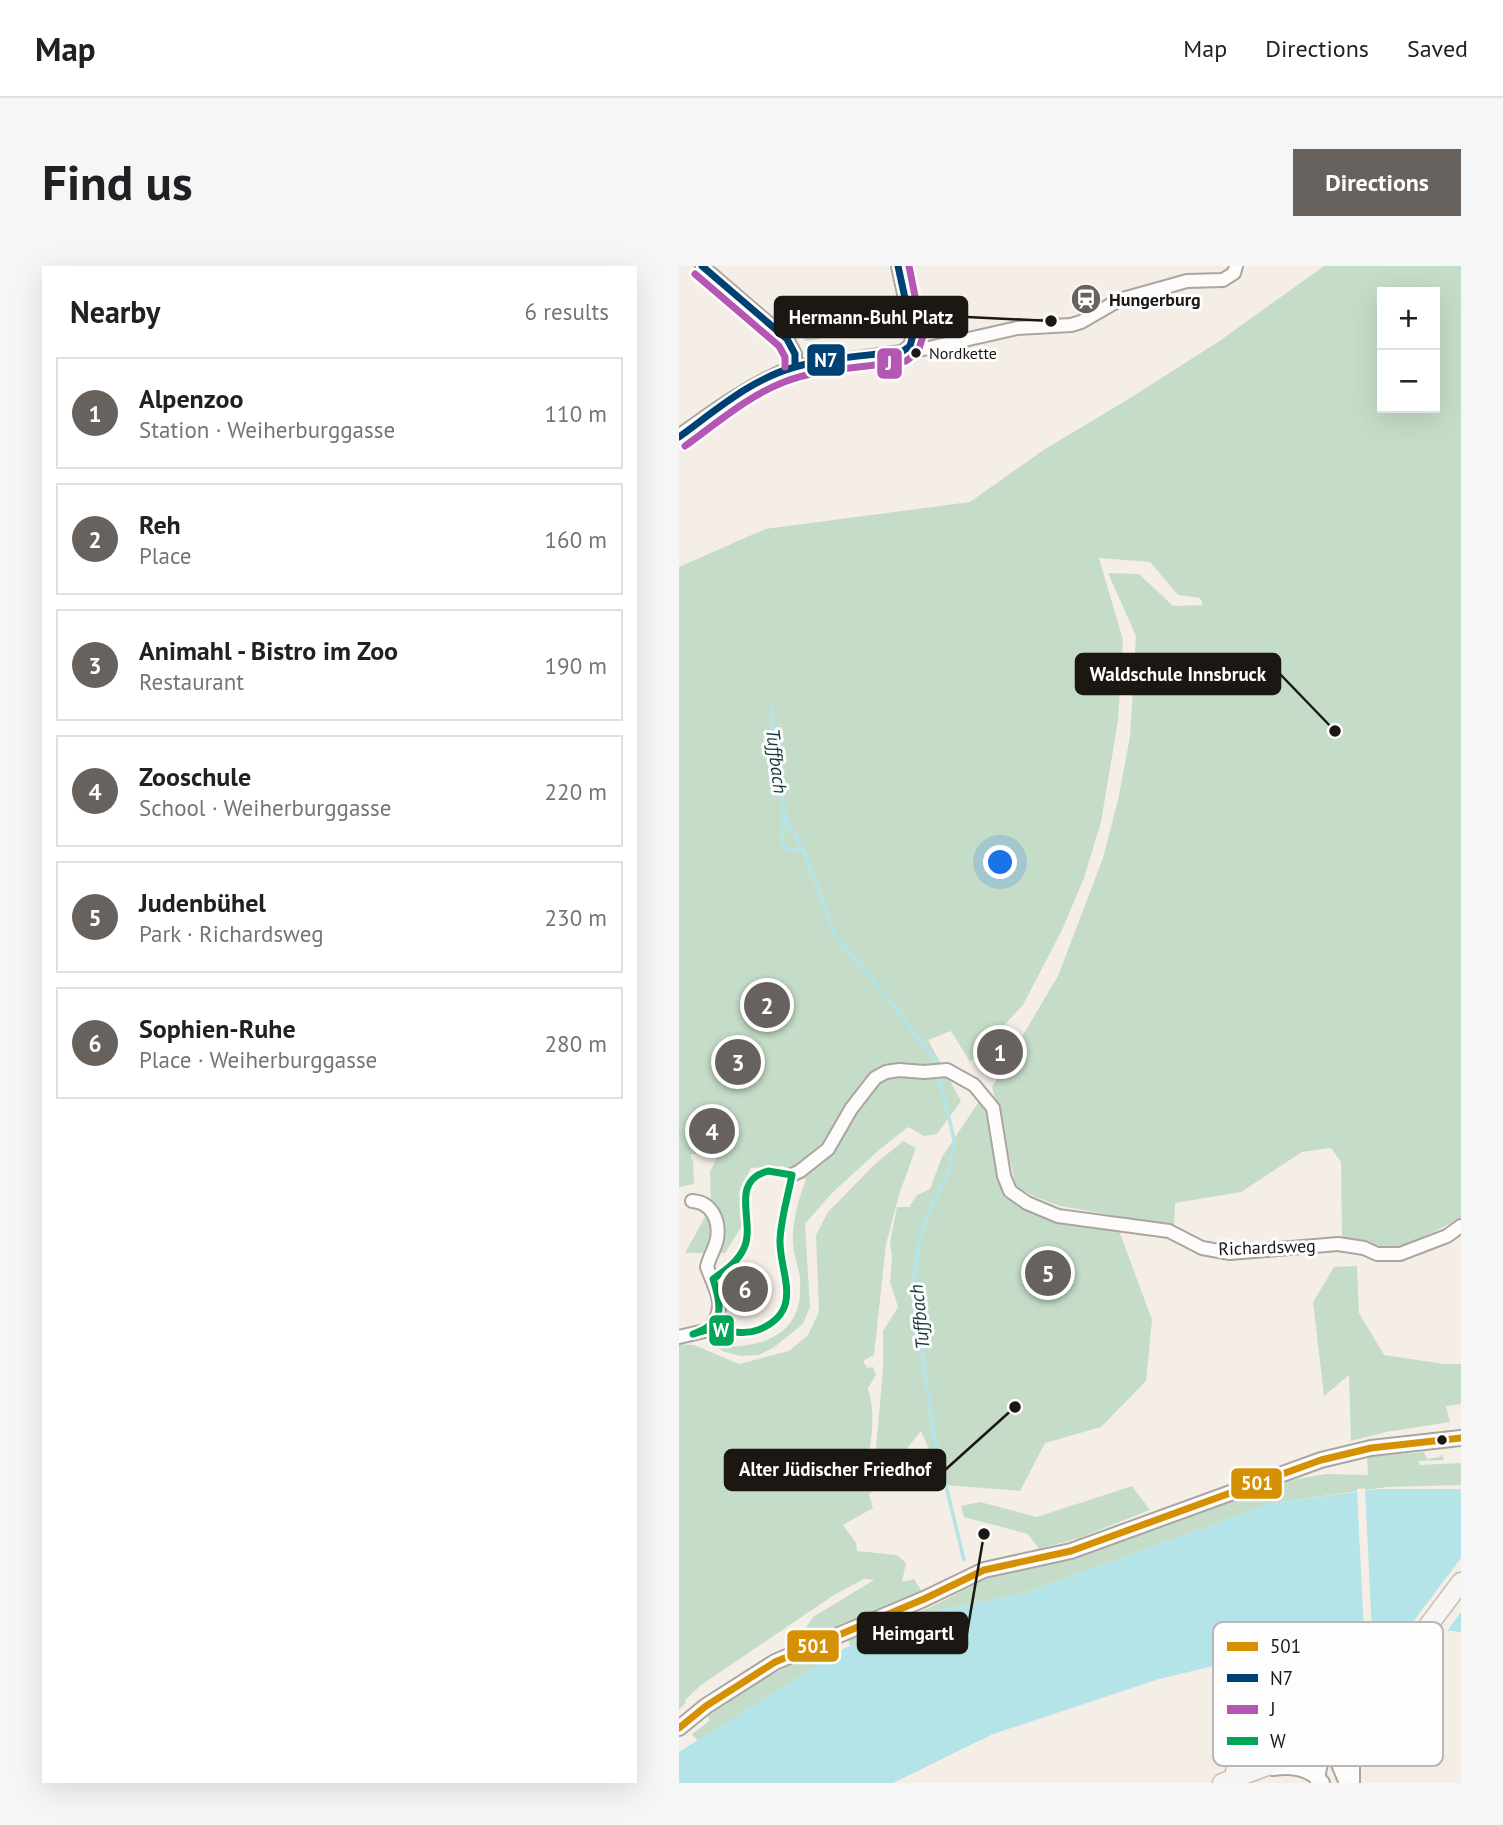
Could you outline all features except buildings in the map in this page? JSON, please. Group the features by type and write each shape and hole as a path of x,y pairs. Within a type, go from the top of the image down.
{"main road":[{"path":"1431,1622 1461,1581"},
{"path":"1224,1782 1242,1766"},
{"path":"1224,1782 1265,1766"}],"street":[{"path":"702,266 787,339 795,354 795,367"},
{"path":"898,266 913,335 910,346 903,351"},
{"path":"679,437 748,390 795,367 929,348 1017,328 1076,323 1119,300 1187,281 1223,280 1234,273 1236,266"},
{"name":"Richardsweg","path":"792,1175 828,1149 851,1109 876,1079 886,1072 924,1072 936,1069 947,1070 974,1084 993,1108 1004,1176 1010,1191 1027,1203 1058,1216 1169,1231 1202,1248 1230,1253 1338,1244 1364,1248 1377,1254 1400,1254 1447,1236 1461,1226"},
{"path":"679,1337 709,1330 720,1308 707,1267 717,1240 717,1219 702,1203 692,1201"},
{"path":"679,1728 706,1706 775,1662 924,1599 984,1570 1071,1551 1321,1460 1371,1448 1461,1438"},
{"path":"1255,1772 1293,1766 1302,1768 1319,1781"},
{"path":"1340,1766 1349,1783"}],"green space":[{"path":"1324,266 1461,266 1461,1218 1403,1247 1383,1249 1342,1236 1341,1162 1331,1148 1302,1152 1241,1192 1175,1203 1174,1226 1060,1206 1016,1186 992,1087 1058,976 1103,858 1130,737 1136,636 1108,573 1139,574 1173,606 1203,605 1200,598 1178,595 1150,562 1099,558 1123,640 1118,721 1101,822 1084,878 1062,930 1023,1005 970,1062 951,1031 928,1040 961,1101 937,1134 924,1136 908,1127 831,1194 805,1224 810,1307 803,1324 773,1348 759,1355 740,1356 722,1351 707,1338 716,1338 721,1347 752,1344 779,1334 796,1314 800,1299 800,1281 793,1228 806,1180 783,1166 751,1168 739,1192 743,1224 725,1253 685,1253 711,1206 710,1172 724,1142 704,1154 691,1154 694,1184 679,1187 679,567 765,529 970,502 1045,449 1221,340"},
{"path":"818,306 820,339 806,341 773,313"},
{"path":"980,1100 989,1109 1018,1203 1117,1225 1152,1320 1146,1381 1101,1427 1045,1443 1020,1491 945,1485 921,1431 869,1495 873,1508 843,1525 856,1543 857,1551 897,1555 906,1563 902,1582 914,1579 922,1592 809,1637 805,1629 813,1617 874,1580 864,1579 834,1595 701,1685 685,1700 679,1710 679,1344 694,1345 739,1364 789,1351 808,1335 819,1312 816,1235 828,1212 874,1165 903,1141 916,1148 900,1192 886,1244 874,1355 863,1361 867,1368 873,1367 876,1375 868,1388 872,1424 870,1448 860,1484 864,1488 877,1474 875,1459 883,1370 883,1331 898,1307 890,1282 890,1242 897,1207 909,1207 917,1195 930,1189 942,1157"},
{"path":"741,1265 752,1268 757,1275 755,1280 739,1281 735,1290 735,1302 723,1280"},
{"path":"1357,1266 1359,1313 1384,1355 1461,1364 1461,1404 1446,1406 1450,1422 1386,1432 1351,1441 1349,1375 1324,1396 1313,1302 1334,1267"},
{"path":"1424,1452 1427,1459 1440,1457 1442,1454 1444,1460 1419,1461 1419,1465 1461,1463 1461,1485 1387,1487 1273,1503 1024,1593 940,1610 898,1626 890,1625 876,1631 872,1637 850,1646 848,1638 929,1608 991,1576 1071,1560 1127,1537 1297,1479 1326,1474 1368,1475 1367,1457"},
{"path":"1132,1486 1150,1510 1079,1538 1039,1549 1028,1534 964,1517 961,1506 980,1502 1037,1517"},
{"path":"839,1642 839,1652 698,1741 692,1734 710,1720 707,1715 737,1694"}],"water":[{"path":"1378,1489 1461,1489 1461,1632 1443,1630 1443,1622 1213,1622 1213,1666 1159,1679 993,1734 893,1783 679,1783 679,1752 845,1648 940,1610 1024,1593 1273,1503"}],"pier":[{"path":"1365,1488 1371,1622 1363,1622 1357,1489"},
{"path":"1461,1558 1461,1612 1445,1634 1443,1622 1413,1622"}],"waterway":[{"name":"Tuffbach","path":"771,707 784,814 806,856 834,934 891,1002 936,1062"},
{"path":"784,816 782,843 790,850 801,849"},
{"name":"Tuffbach","path":"939,1077 954,1139 950,1168 927,1215 919,1241 913,1285 934,1437 964,1560"}],"transit line":[{"name":"N7","path":"702,266 787,339 795,354 795,367"},
{"name":"N7","path":"679,437 734,397 779,372 822,361 903,351 910,346 913,335 898,266"},
{"name":"J","path":"685,446 745,402 784,382 828,371 906,361 918,352 923,336 909,266"},
{"name":"J","path":"695,274 779,346 785,357 785,367"},
{"name":"W","path":"768,1171 792,1175 780,1240 787,1290 782,1313 773,1322 752,1332 709,1330 693,1334 711,1325 716,1319 719,1306 713,1279 734,1262 744,1248 747,1238 746,1193 756,1176 768,1171"},
{"name":"501","path":"679,1728 706,1706 775,1662 924,1599 984,1570 1071,1551 1321,1460 1371,1448 1461,1438"}],"place":[{"name":"Hungerburg","path":"1086,299"},
{"name":"Hermann-Buhl Platz","path":"1051,321"},
{"name":"Nordkette","path":"916,353"},
{"name":"Waldschule Innsbruck","path":"1335,731"},
{"name":"Reh","path":"767,1005"},
{"name":"Alpenzoo","path":"1000,1052"},
{"name":"Animahl - Bistro im Zoo","path":"738,1062"},
{"name":"Zooschule","path":"712,1131"},
{"name":"Judenbühel","path":"1048,1273"},
{"name":"Sophien-Ruhe","path":"745,1289"},
{"name":"Alter Jüdischer Friedhof","path":"1015,1407"},
{"name":"Heimgartl","path":"984,1534"}]}
